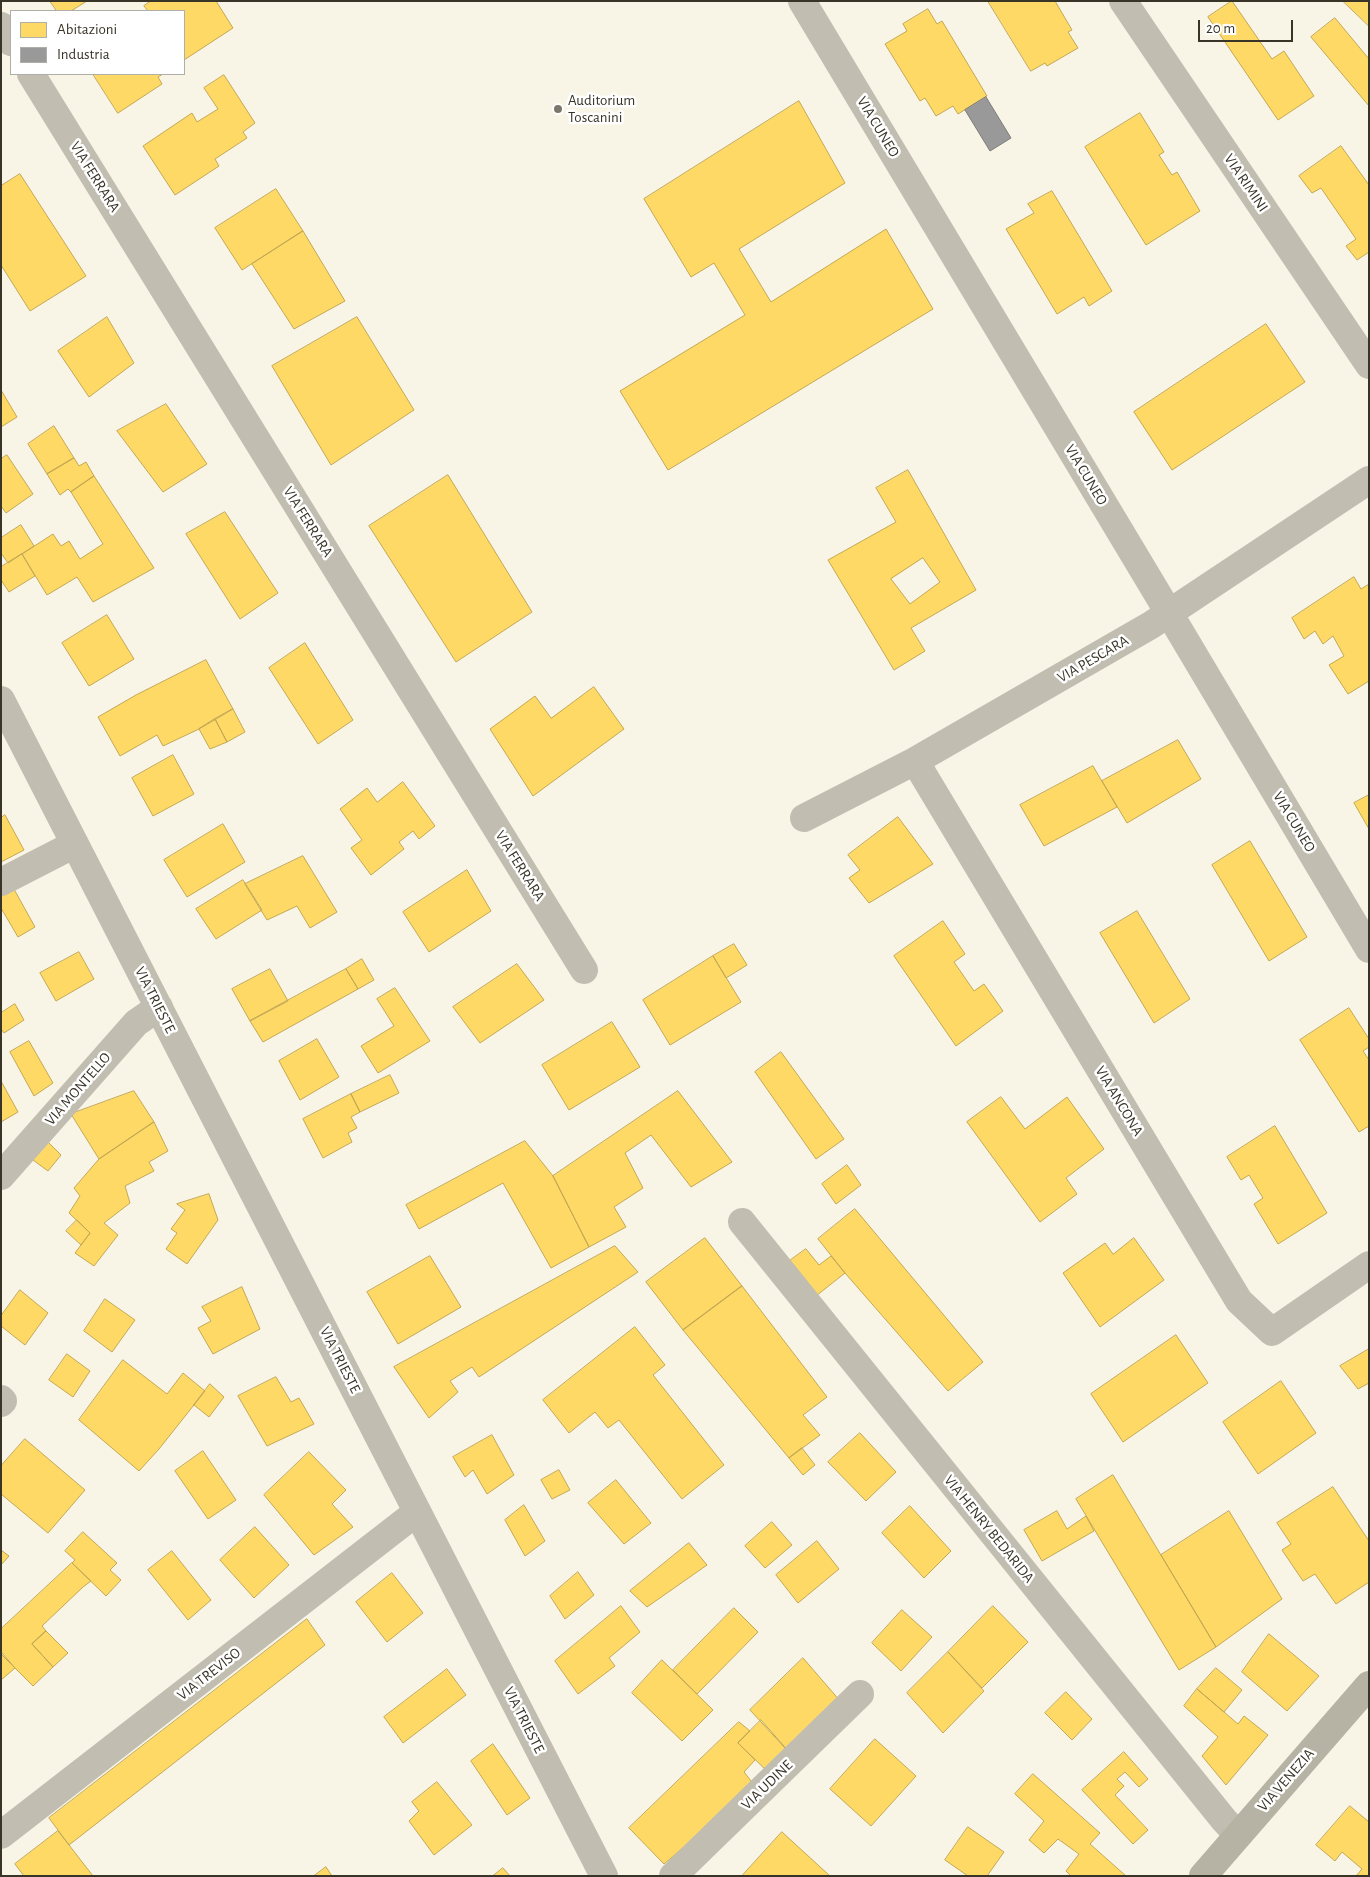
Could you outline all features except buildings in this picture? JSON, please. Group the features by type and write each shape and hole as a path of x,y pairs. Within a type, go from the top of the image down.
{"street":[{"name":"VIA RIMINI","path":"1123,1 1369,365"},
{"name":"VIA CUNEO","path":"810,4 1369,949"},
{"path":"1,26 10,40"},
{"name":"VIA FERRARA","path":"32,75 584,970"},
{"name":"VIA PESCARA","path":"804,818 915,761 1151,625 1369,480"},
{"name":"VIA TRIESTE","path":"1,700 604,1876"},
{"name":"VIA ANCONA","path":"915,761 1239,1301 1272,1332 1369,1265"},
{"path":"1,882 75,844"},
{"name":"VIA MONTELLO","path":"1,1176 136,1023 158,1007"},
{"name":"VIA HENRY BEDARIDA","path":"742,1222 1198,1789 1238,1835"},
{"name":"VIA TREVISO","path":"1,1835 418,1512"},
{"name":"VIA VENEZIA","path":"1203,1876 1369,1685"},
{"name":"VIA UDINE","path":"673,1876 860,1694"}],"place":[{"name":"Auditorium Toscanini","path":"558,109"}]}
